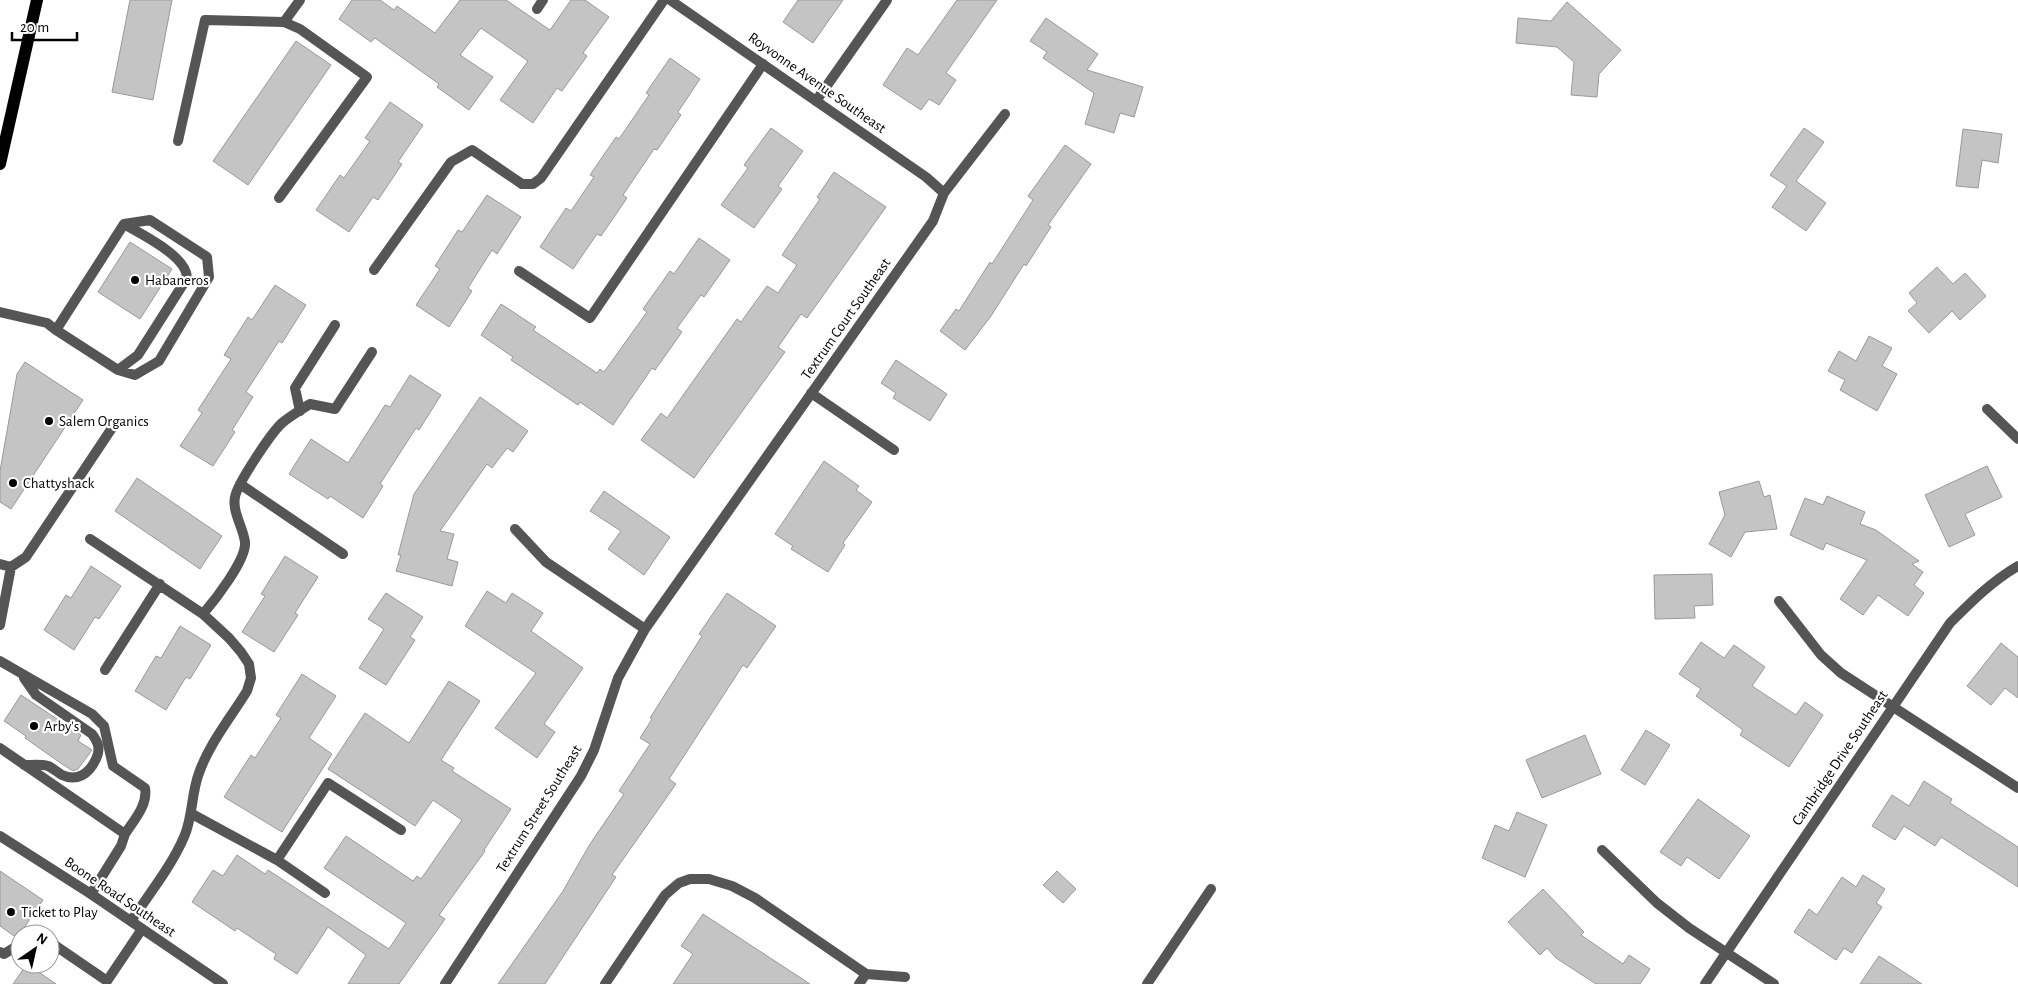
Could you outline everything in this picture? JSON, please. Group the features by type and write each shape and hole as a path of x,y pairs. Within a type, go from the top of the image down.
{"main road":[{"path":"0,164 37,0"}],"street":[{"path":"284,22 300,0"},
{"path":"374,270 451,162 472,150 522,184 533,184 541,178 664,0"},
{"name":"Royvonne Avenue Southeast","path":"670,0 926,177 944,193"},
{"path":"816,101 887,0"},
{"path":"178,141 205,20 284,22 300,29 367,77 279,198"},
{"path":"519,271 590,318 763,64"},
{"name":"Textrum Court Southeast","path":"708,540 933,221 944,193 1005,114"},
{"path":"0,312 47,323 56,330 118,370 135,375 159,361 210,277 207,258 150,220 124,224 56,330"},
{"path":"118,370 138,355 187,278 187,273 180,261 124,224"},
{"path":"300,411 295,388 335,325"},
{"path":"203,614 218,596 243,554 245,543 235,509 235,498 240,484 282,423 310,404 335,409 372,352"},
{"path":"812,393 894,450"},
{"path":"1987,409 2018,439"},
{"path":"0,624 11,567 26,557 114,425"},
{"path":"240,484 344,554"},
{"path":"515,529 546,562 645,629"},
{"path":"90,538 203,614 241,652 249,664 251,678 247,691 204,760 198,776 192,814 185,836 173,859 131,921"},
{"name":"Textrum Street Southeast","path":"445,984 581,776 594,750 618,678 645,629 708,540"},
{"path":"0,564 11,567"},
{"name":"Cambridge Drive Southeast","path":"1705,984 1950,623 2003,575 2018,566"},
{"path":"105,670 160,584"},
{"path":"1779,601 1821,655 1841,673 2018,788"},
{"path":"0,661 92,714 104,726 114,766 145,788 145,803 124,834 122,846 91,894"},
{"path":"22,674 36,695 92,734 98,741 99,751 92,767 77,778 70,778 48,766 23,764"},
{"path":"0,748 124,834"},
{"path":"277,860 328,783 401,830"},
{"path":"192,814 277,860 325,893"},
{"name":"Boone Road Southeast","path":"0,836 91,894 223,984"},
{"path":"1602,850 1657,903 1689,928 1774,984"},
{"path":"604,984 665,895 679,883 690,879 709,878 732,886 755,898 866,974 905,976"},
{"path":"1147,984 1211,889"},
{"path":"60,949 106,983 142,929"},
{"path":"859,984 866,974"}],"building":[{"path":"130,0 172,0 153,100 112,92"},
{"path":"352,0 380,0 394,10 397,6 435,33 460,0 506,0 550,30 571,0 585,0 609,17 583,53 587,56 562,91 557,88 533,123 500,100 528,61 481,28 460,55 493,77 469,110 437,87 439,84 375,38 371,42 339,19"},
{"path":"798,0 843,0 813,43 783,22"},
{"path":"957,0 997,0 946,73 956,80 939,105 929,99 921,110 883,85 907,48 918,55"},
{"path":"1567,2 1621,50 1599,74 1597,97 1571,95 1574,62 1557,47 1516,43 1518,18 1551,21"},
{"path":"1046,18 1098,54 1087,70 1143,87 1134,117 1120,113 1114,133 1085,124 1094,93 1043,58 1047,52 1030,41"},
{"path":"296,41 331,65 248,185 213,161"},
{"path":"670,58 700,79 678,112 681,115 657,150 654,149 623,195 627,198 601,236 597,234 573,269 540,247 566,208 571,211 594,177 590,175 616,137 619,139 649,95 646,93"},
{"path":"390,102 423,125 398,162 402,164 378,200 373,197 349,232 316,210 340,175 344,178 370,141 365,138"},
{"path":"771,128 803,151 778,186 782,189 754,228 721,205 748,168 744,165"},
{"path":"1804,128 1824,142 1796,181 1826,203 1806,231 1772,207 1787,186 1770,175"},
{"path":"1963,129 2002,134 1998,163 1982,160 1978,188 1956,186"},
{"path":"1065,145 1091,164 1048,225 1051,227 1026,266 1024,264 991,316 965,350 940,331 956,309 959,311 990,262 992,264 1033,200 1028,196"},
{"path":"834,172 886,207 807,318 801,314 778,347 785,352 694,478 641,440 661,413 667,418 737,319 741,322 767,286 778,293 797,265 782,255 820,199 817,197"},
{"path":"487,195 521,217 497,254 492,250 468,288 472,291 449,327 416,305 440,269 435,266 458,230 462,232"},
{"path":"699,238 730,260 704,297 701,295 677,328 682,332 655,370 652,368 613,425 580,402 578,405 511,360 513,357 481,335 501,304 536,327 533,330 597,373 600,369 604,372 647,312 643,309 670,271 674,274"},
{"name":"Habaneros","path":"130,242 172,269 140,319 98,292"},
{"path":"1937,267 1953,284 1965,273 1986,296 1960,320 1952,311 1929,333 1908,311 1917,303 1909,293"},
{"path":"275,285 306,305 282,343 279,341 246,392 253,397 232,430 235,432 213,466 180,446 202,413 198,410 231,359 224,355 248,317 252,320"},
{"path":"1869,336 1892,348 1882,366 1897,374 1877,411 1840,390 1845,380 1828,371 1839,351 1856,361"},
{"path":"896,360 947,394 930,421 893,398 896,393 881,383"},
{"path":"25,362 83,400 11,509 0,502 0,471 17,374"},
{"path":"410,375 441,395 419,430 416,428 380,484 383,486 363,518 330,496 328,499 289,474 311,439 348,463 385,405 390,407"},
{"path":"480,397 528,431 513,452 507,448 492,468 487,464 440,531 454,534 447,559 458,562 452,586 396,571 401,555 398,555 414,494"},
{"path":"824,461 859,486 856,490 872,502 843,543 845,545 828,572 791,549 793,546 775,534"},
{"path":"1987,466 2002,497 1965,514 1975,535 1949,547 1925,495"},
{"path":"137,478 222,536 200,569 115,511"},
{"path":"1759,481 1764,497 1770,495 1777,529 1745,532 1731,557 1709,544 1725,515 1719,492"},
{"path":"604,491 670,537 644,575 608,549 621,531 590,511"},
{"path":"1827,496 1865,512 1860,524 1876,530 1919,561 1912,564 1923,572 1914,585 1924,593 1908,616 1878,595 1863,615 1840,599 1867,560 1826,543 1823,550 1790,535 1805,498 1823,505"},
{"path":"285,556 318,577 295,613 298,615 274,652 242,632 265,596 261,594"},
{"path":"91,566 121,586 99,619 95,617 74,650 44,630 66,595 71,598"},
{"path":"1712,574 1713,605 1694,606 1695,618 1655,619 1654,575"},
{"path":"487,591 506,603 512,593 543,613 531,631 583,668 544,724 555,732 537,758 495,728 536,673 465,626"},
{"path":"386,593 423,617 410,637 415,640 386,685 359,668 384,629 368,619"},
{"path":"727,593 776,626 747,668 743,665 669,779 676,784 612,875 616,877 545,984 498,984 563,891 590,844 624,794 619,791 650,744 640,738 652,719 650,718 702,636 699,634"},
{"path":"180,626 211,645 190,679 186,677 166,710 135,691 156,656 161,658"},
{"path":"1701,642 1724,658 1734,645 1765,667 1752,686 1796,715 1805,702 1823,715 1789,767 1740,735 1743,730 1696,696 1701,689 1679,674"},
{"path":"2001,643 2018,657 2018,698 2005,688 1991,705 1967,686"},
{"path":"302,674 336,696 309,738 332,754 282,832 224,797 251,755 255,758 281,718 276,715"},
{"path":"449,681 480,701 441,760 454,768 452,771 511,809 485,851 439,915 445,919 399,984 348,984 366,955 328,927 297,974 274,959 276,954 237,928 235,931 192,902 213,870 223,876 237,855 265,874 268,870 389,949 406,923 324,868 346,836 413,881 417,876 421,879 462,820 433,800 415,826 328,769 365,713 409,743"},
{"path":"21,695 81,735 78,741 92,750 78,769 73,771 62,764 4,721"},
{"path":"1646,730 1670,745 1645,785 1621,770"},
{"path":"1585,735 1601,774 1542,798 1526,760"},
{"path":"1924,781 1952,799 1950,803 2018,847 2018,887 1941,837 1935,846 1904,826 1895,840 1872,826 1892,795 1909,806"},
{"path":"1698,799 1750,836 1719,879 1687,857 1681,866 1660,852"},
{"path":"1517,812 1547,825 1525,877 1482,858 1495,825 1509,831"},
{"path":"0,871 43,900 27,924 10,924 10,933 0,926"},
{"path":"1057,871 1076,889 1063,903 1043,885"},
{"path":"1863,875 1885,889 1876,903 1882,907 1852,953 1844,948 1836,960 1794,932 1809,909 1817,915 1842,877 1856,887"},
{"path":"1543,889 1584,932 1581,935 1623,964 1629,955 1650,969 1640,984 1596,984 1556,958 1547,948 1540,955 1508,922"},
{"path":"703,914 810,984 673,984 693,954 681,946"},
{"path":"1879,956 1922,984 1860,984"},
{"path":"20,974 42,974 56,984 13,984"}],"place":[{"name":"Habaneros","path":"135,280"},
{"name":"Salem Organics","path":"49,421"},
{"name":"Chattyshack","path":"13,483"},
{"name":"Arby's","path":"34,726"},
{"name":"Ticket to Play","path":"11,912"}]}
